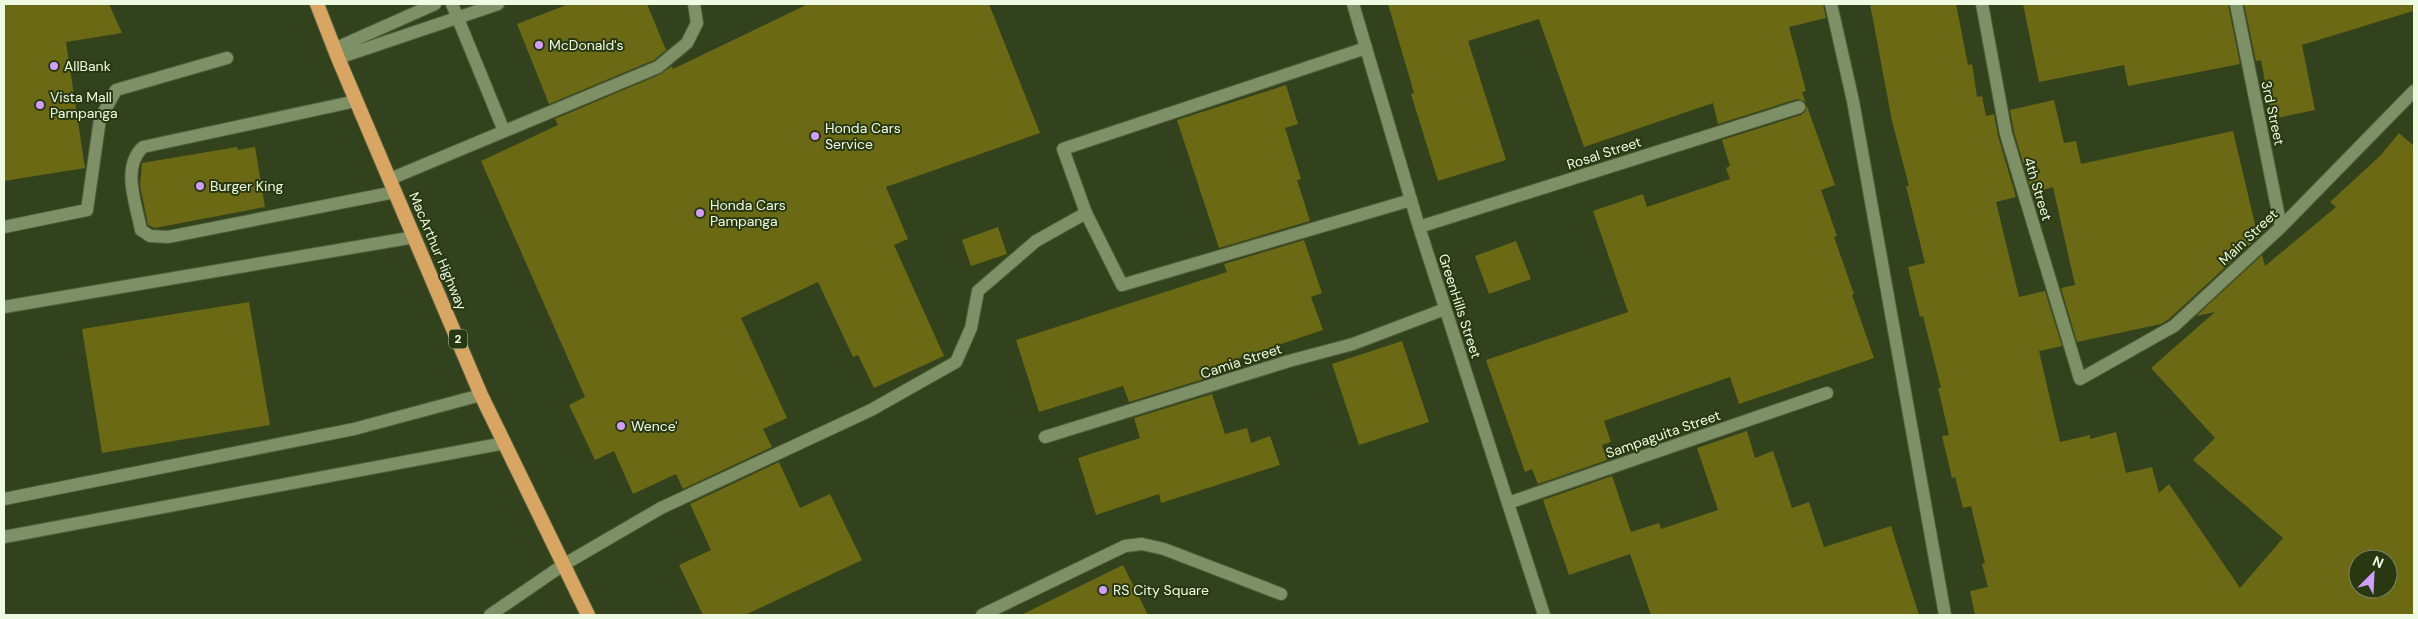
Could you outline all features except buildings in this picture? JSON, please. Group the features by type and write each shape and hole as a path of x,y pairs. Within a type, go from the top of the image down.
{"highway":[{"name":"MacArthur Highway","path":"317,4 336,54 481,395 588,615"}],"street":[{"path":"336,54 435,4"},
{"path":"452,4 504,131"},
{"path":"336,54 498,4"},
{"path":"356,101 143,147 136,153 131,164 133,188 141,230 150,236 168,237 393,185 504,131 658,67 687,43 697,23 694,4"},
{"name":"GreenHills Street","path":"1353,4 1419,227 1544,615"},
{"path":"1831,4 1853,101 1945,615"},
{"name":"4th Street","path":"1982,4 2006,134 2080,379"},
{"name":"3rd Street","path":"2236,4 2281,228"},
{"path":"1366,48 1063,150 1086,213 1122,285 1411,200"},
{"path":"4,228 87,210 100,119 116,90 227,58"},
{"name":"Main Street","path":"2080,379 2174,326 2281,228 2414,91"},
{"name":"Rosal Street","path":"1419,227 1799,108"},
{"path":"490,615 563,565 661,508 871,410 956,362 971,328 978,291 1036,242 1086,213"},
{"path":"4,307 415,238"},
{"name":"Camia Street","path":"1045,437 1289,361 1353,344 1445,309"},
{"name":"Sampaguita Street","path":"1508,503 1827,393"},
{"path":"4,499 354,429 481,395"},
{"path":"4,537 505,442"},
{"path":"982,615 1125,546 1142,544 1164,549 1281,594"}],"place":[{"name":"McDonald's","path":"539,45"},
{"name":"AllBank","path":"54,66"},
{"name":"Vista Mall Pampanga","path":"40,105"},
{"name":"Honda Cars Service","path":"815,136"},
{"name":"Burger King","path":"200,186"},
{"name":"Honda Cars Pampanga","path":"700,213"},
{"name":"Wence'","path":"621,426"},
{"name":"RS City Square","path":"1103,590"}]}
